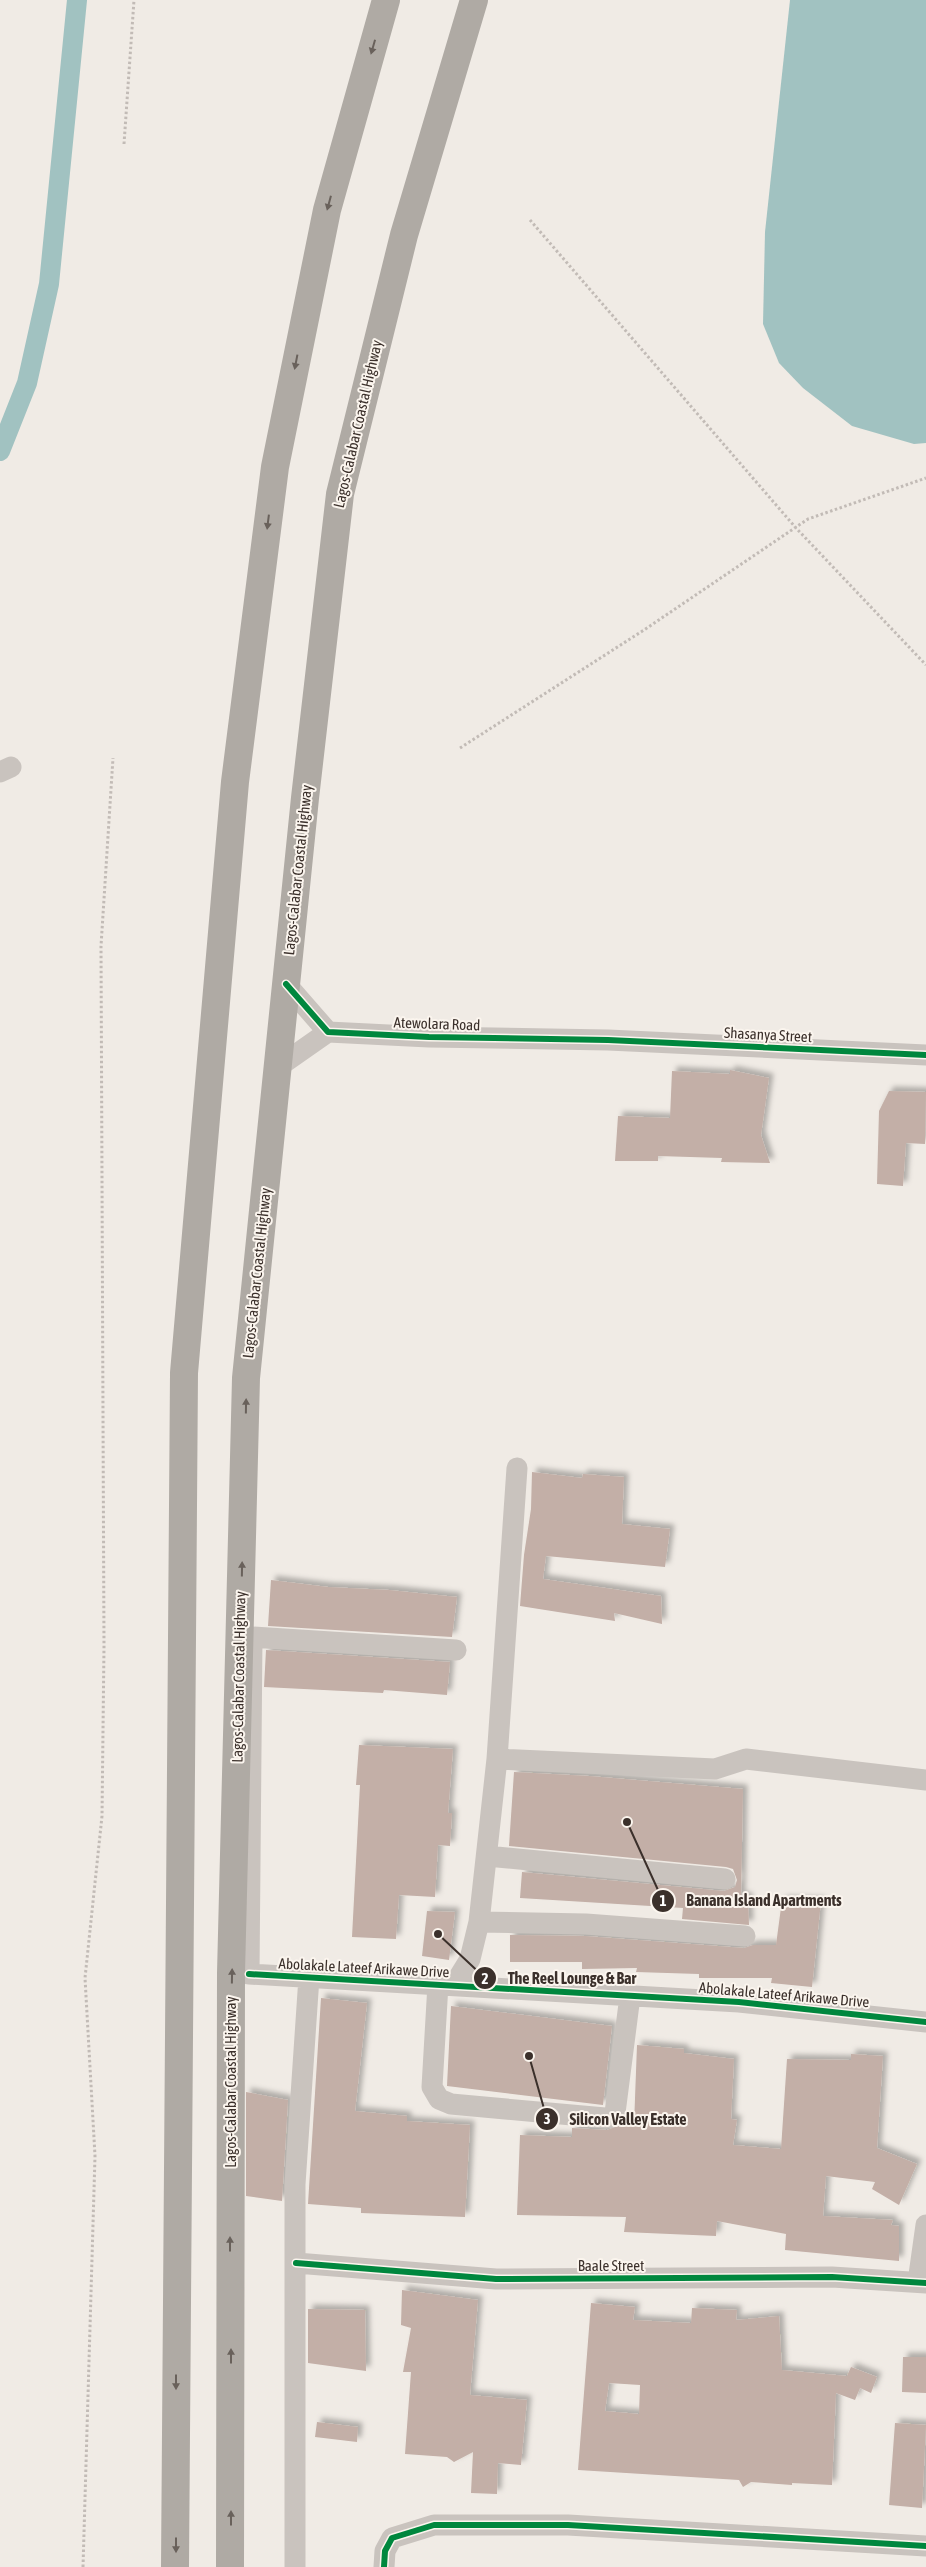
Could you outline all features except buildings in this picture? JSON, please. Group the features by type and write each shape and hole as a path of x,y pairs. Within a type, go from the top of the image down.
{"highway":[{"path":"175,2567 184,1373 235,782 275,467 327,210 386,0"},
{"name":"Lagos-Calabar Coastal Highway","path":"230,2567 232,1973 246,1378 286,984 340,494 404,235 474,0"}],"street":[{"path":"278,1067 328,1032 286,984"},
{"name":"Atewolara Road","path":"328,1032 429,1037 608,1040"},
{"name":"Shasanya Street","path":"608,1040 926,1055"},
{"path":"517,1468 497,1760 479,1922 470,1959 446,1985 432,2087 439,2099 451,2104 612,2118 615,2113 630,1996"},
{"name":"Abolakale Lateef Arikawe Drive","path":"456,1650 252,1637 249,1974 739,2002 926,2022"},
{"path":"497,1760 715,1770 746,1760 926,1780"},
{"path":"486,1856 725,1879"},
{"path":"479,1922 586,1924 745,1936"},
{"path":"295,2567 295,2184 309,1977"},
{"path":"922,2283 926,2225"},
{"name":"Baale Street","path":"296,2263 496,2279 832,2277 922,2283"},
{"path":"384,2567 385,2551 392,2538 434,2525 568,2525 926,2546"}],"path":[{"path":"124,144 134,0"},
{"path":"530,220 796,528 926,665"},
{"path":"460,748 644,630 808,519 926,478"},
{"path":"83,2567 95,2156 85,1978 102,1816 104,1646 101,946 113,758"}],"water":[{"path":"790,0 926,0 926,443 914,444 852,426 803,388 779,363 763,324 765,232"}],"waterway":[{"path":"0,451 27,383 49,284 77,0"}],"cycle path":[{"path":"286,984 328,1032 429,1037 608,1040 926,1055"},
{"path":"249,1974 739,2002 926,2022"},
{"path":"296,2263 496,2279 832,2277 926,2283"},
{"path":"384,2567 385,2551 392,2538 434,2525 568,2525 926,2546"}],"place":[{"name":"Banana Island Apartments","path":"627,1822"},
{"name":"The Reel Lounge & Bar","path":"438,1934"},
{"name":"Silicon Valley Estate","path":"529,2056"}]}
